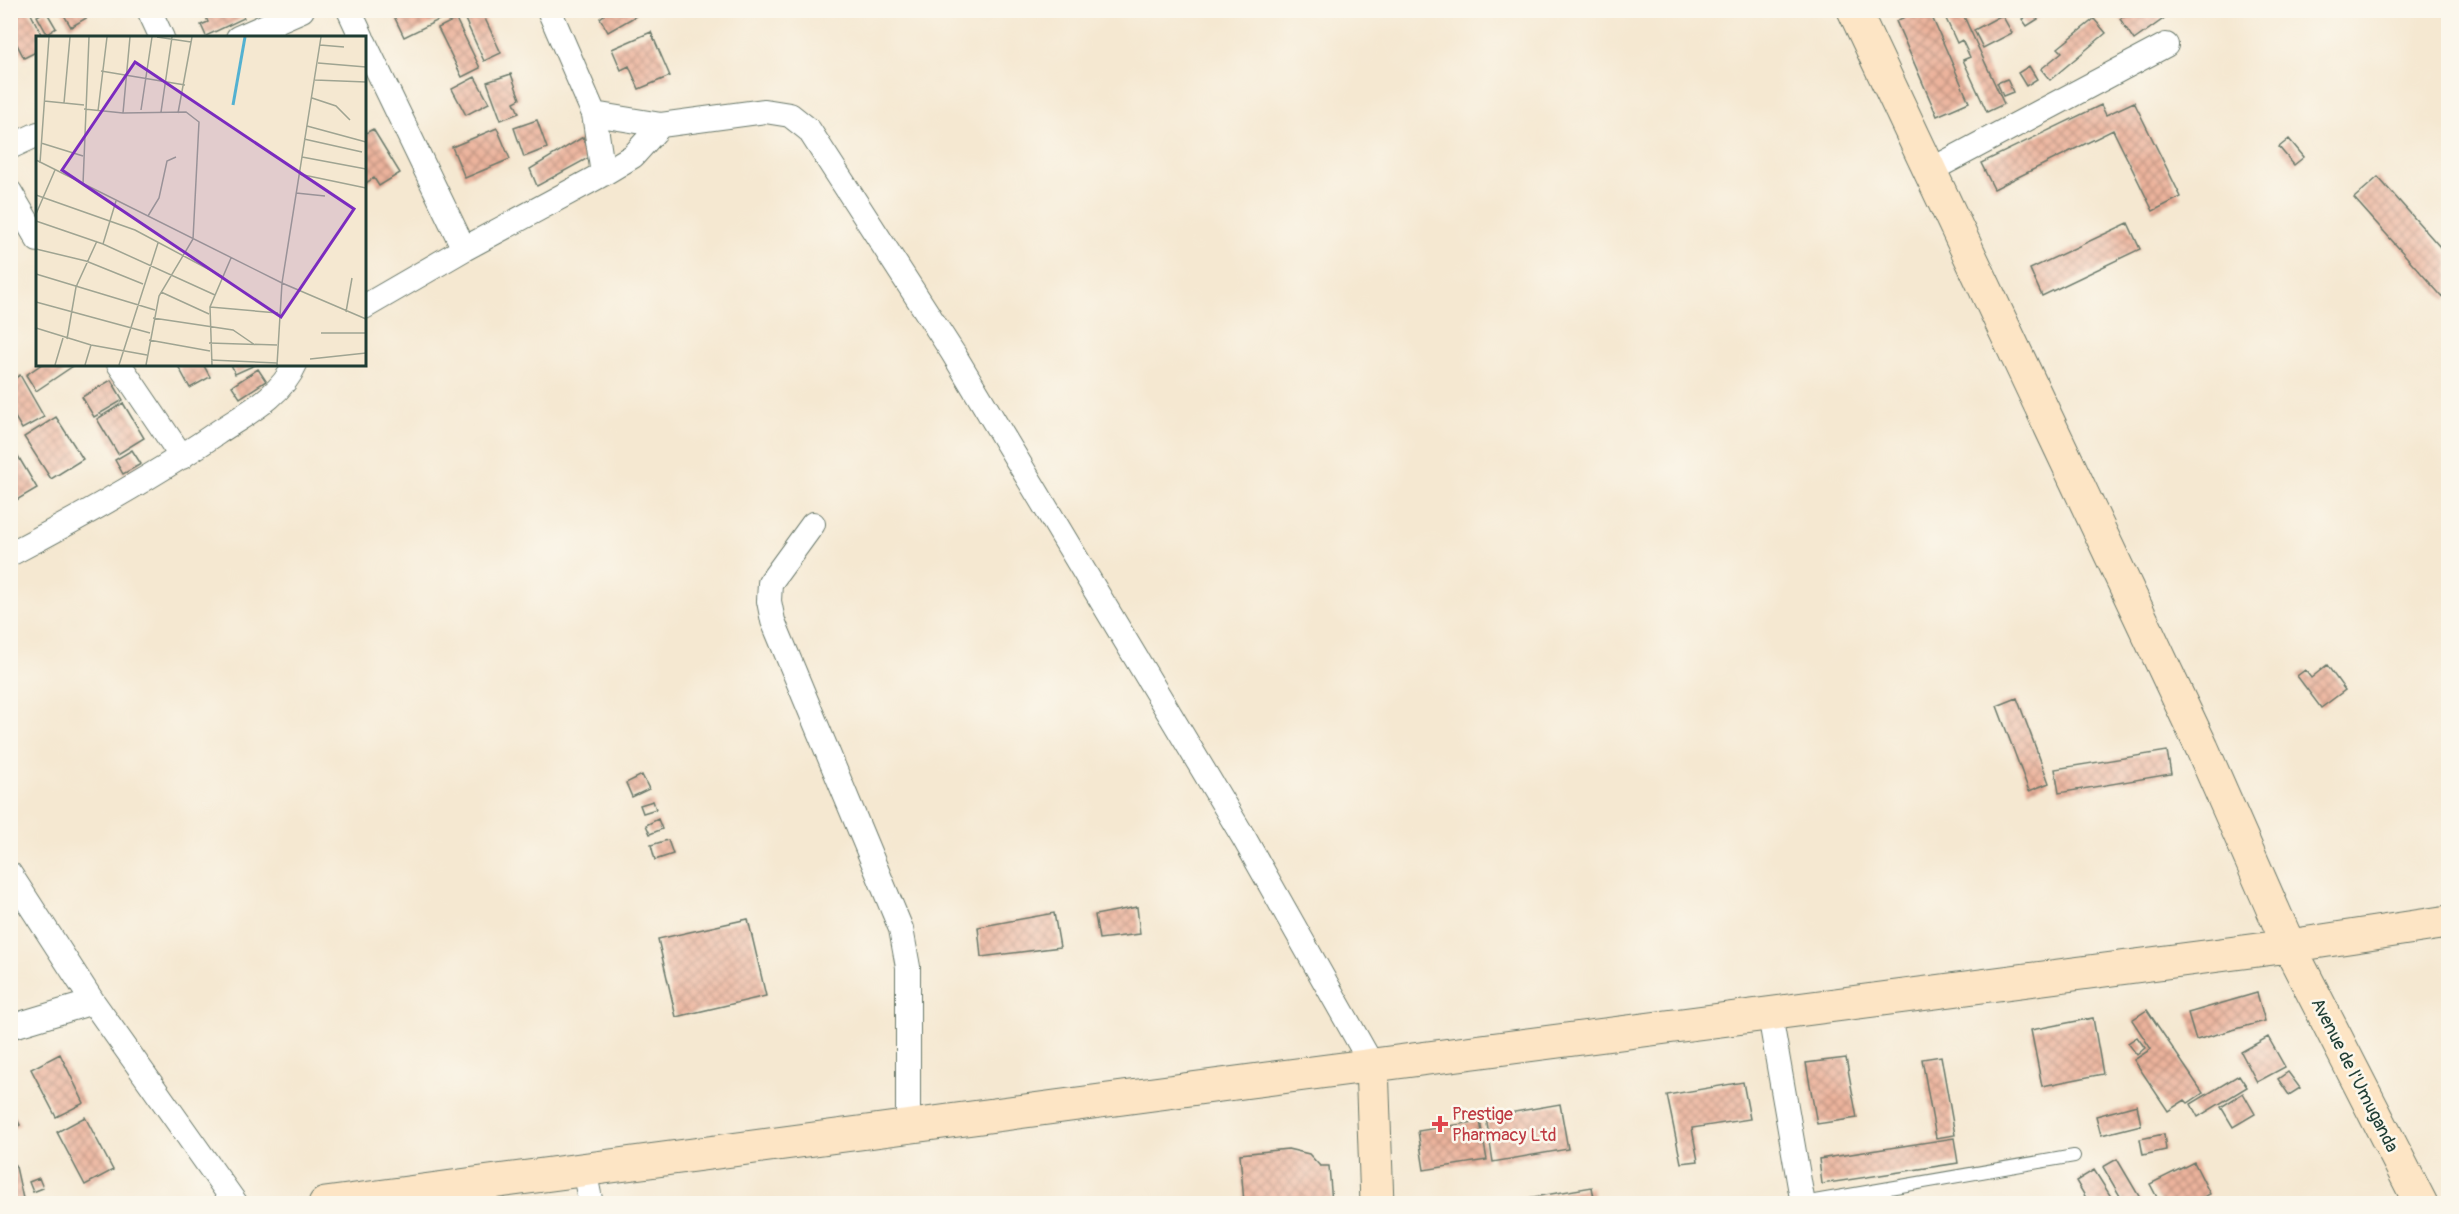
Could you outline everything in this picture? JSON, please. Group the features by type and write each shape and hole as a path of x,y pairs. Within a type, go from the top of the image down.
{"street":[{"path":"149,10 161,36"},
{"path":"243,36 302,10"},
{"path":"349,10 361,36"},
{"path":"549,10 594,114 603,174"},
{"name":"Avenue de l'Umuganda","path":"1860,12 1931,170 2207,758 2289,946 2412,1200"},
{"path":"1931,170 2166,45"},
{"path":"366,46 464,249"},
{"path":"594,114 661,125 765,111 790,115 809,130 971,383 1245,838 1372,1065 1377,1203"},
{"path":"366,306 633,156 661,125"},
{"path":"10,147 36,135"},
{"path":"10,192 36,237"},
{"path":"120,366 183,457"},
{"path":"10,554 83,517 183,457 269,398 290,377 294,366"},
{"path":"813,524 770,583 768,601 773,621 901,929 908,967 908,1125"},
{"path":"10,874 93,1002 236,1203"},
{"path":"325,1203 908,1125 1770,1015 2289,946 2448,922"},
{"path":"10,1027 93,1002"},
{"path":"1770,1015 1802,1203"},
{"path":"584,1170 591,1203"}],"lane":[{"path":"1802,1203 2074,1156"}],"building":[{"path":"16,10 29,10 42,36 36,36 36,52 24,58 10,31 10,14"},
{"path":"61,10 84,10 88,17 71,27"},
{"path":"203,10 240,10 244,18 206,36 201,25 208,22"},
{"path":"391,10 449,10 451,14 404,37"},
{"path":"473,10 481,10 501,53 484,61 463,15"},
{"path":"602,10 633,10 636,16 608,32 600,18 604,15"},
{"path":"1919,10 1929,10 1969,102 1937,116 1896,21"},
{"path":"1942,10 1961,10 2004,104 1987,112 1963,60 1970,57 1962,40 1957,43"},
{"path":"2132,10 2162,10 2166,17 2134,40 2120,19"},
{"path":"46,11 56,28 47,34 37,16"},
{"path":"2033,12 2038,19 2027,26 2022,19"},
{"path":"2002,15 2012,33 1983,48 1974,30"},
{"path":"456,19 480,68 462,77 438,28"},
{"path":"2094,19 2106,33 2050,80 2041,69 2062,52 2058,48"},
{"path":"651,32 670,76 639,89 629,66 621,70 612,49"},
{"path":"2029,66 2037,79 2026,86 2018,73"},
{"path":"511,74 520,99 514,102 519,113 501,120 487,82"},
{"path":"475,77 489,103 466,115 452,89"},
{"path":"2007,79 2013,92 2003,96 1997,83"},
{"path":"2134,102 2181,197 2153,211 2113,130 1994,189 1981,163 2101,105 2106,115"},
{"path":"537,120 547,148 524,157 514,128"},
{"path":"497,128 510,159 465,178 452,147"},
{"path":"373,129 400,173 379,186 374,178 366,183 366,133"},
{"path":"583,137 592,156 537,186 530,169"},
{"path":"2289,139 2304,157 2294,165 2279,147"},
{"path":"2378,177 2448,256 2448,299 2446,301 2354,198"},
{"path":"2128,223 2140,249 2042,296 2030,269"},
{"path":"39,366 73,366 36,391 26,375"},
{"path":"178,366 204,366 210,377 190,388"},
{"path":"232,366 253,366 235,374"},
{"path":"258,369 266,381 240,398 232,386"},
{"path":"20,375 44,417 22,429 10,409 10,381"},
{"path":"111,380 123,400 94,417 82,397"},
{"path":"123,403 144,438 118,454 97,419"},
{"path":"56,417 83,459 51,479 24,437"},
{"path":"132,450 141,464 123,474 115,460"},
{"path":"15,451 37,488 10,504 10,454"},
{"path":"2327,665 2345,690 2321,708 2297,676 2305,670 2311,678"},
{"path":"2017,698 2049,783 2029,791 1997,706"},
{"path":"2167,751 2171,774 2059,793 2055,769"},
{"path":"642,775 649,789 632,797 626,783"},
{"path":"653,801 656,809 643,813 640,805"},
{"path":"658,819 662,829 650,834 646,825"},
{"path":"668,840 673,854 655,860 651,845"},
{"path":"1137,907 1140,934 1099,939 1095,915"},
{"path":"1054,913 1060,947 981,957 978,927"},
{"path":"748,919 766,996 676,1017 658,939"},
{"path":"2257,993 2265,1021 2196,1040 2188,1013"},
{"path":"2147,1010 2203,1093 2188,1103 2185,1100 2168,1111 2134,1060 2151,1049 2132,1020"},
{"path":"2093,1018 2103,1074 2042,1086 2031,1030"},
{"path":"2137,1037 2145,1048 2137,1055 2128,1043"},
{"path":"2268,1037 2285,1067 2257,1082 2241,1052"},
{"path":"60,1054 84,1103 56,1117 31,1069"},
{"path":"1941,1056 1955,1135 1936,1138 1922,1059"},
{"path":"1846,1058 1857,1118 1817,1124 1806,1063"},
{"path":"2288,1072 2300,1088 2289,1095 2278,1079"},
{"path":"2239,1075 2247,1087 2198,1117 2191,1104"},
{"path":"1743,1082 1750,1119 1692,1128 1698,1161 1681,1163 1667,1095"},
{"path":"2243,1093 2255,1114 2233,1127 2221,1107"},
{"path":"1560,1104 1568,1149 1493,1162 1486,1117"},
{"path":"2137,1105 2141,1125 2101,1135 2096,1116"},
{"path":"13,1112 20,1125 10,1130 10,1114"},
{"path":"85,1117 113,1170 85,1185 57,1132"},
{"path":"1480,1121 1487,1160 1424,1170 1418,1131"},
{"path":"2164,1134 2166,1150 2143,1155 2140,1139"},
{"path":"1954,1138 1958,1163 1822,1184 1819,1159"},
{"path":"1288,1149 1309,1154 1320,1166 1329,1166 1332,1203 1244,1203 1240,1154"},
{"path":"10,1156 16,1167 24,1203 10,1203"},
{"path":"2117,1159 2143,1203 2124,1203 2103,1167"},
{"path":"2194,1162 2210,1194 2191,1203 2160,1203 2150,1184"},
{"path":"2094,1170 2115,1203 2089,1203 2076,1181"},
{"path":"39,1178 43,1188 33,1192 29,1182"},
{"path":"1592,1187 1595,1203 1503,1203 1503,1202"}],"place":[{"name":"Prestige Pharmacy Ltd","path":"1440,1124"}]}
